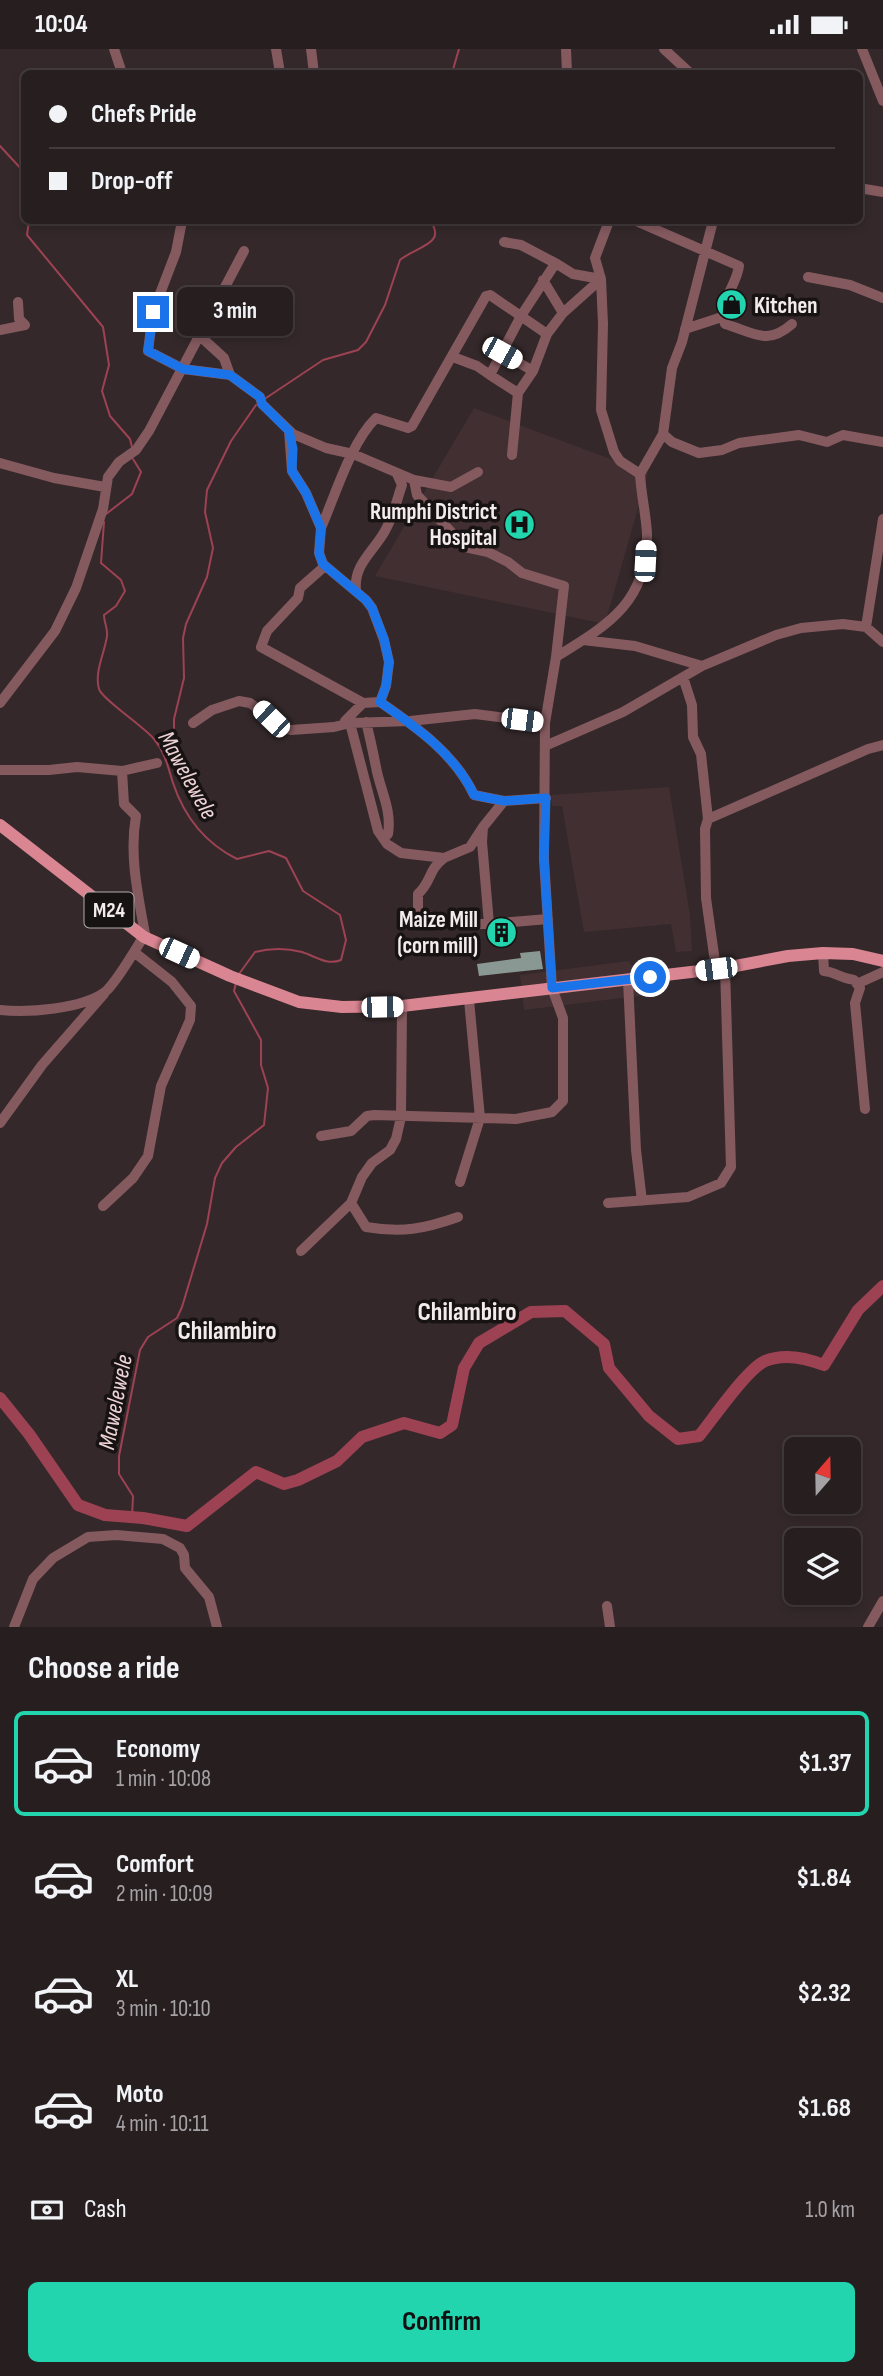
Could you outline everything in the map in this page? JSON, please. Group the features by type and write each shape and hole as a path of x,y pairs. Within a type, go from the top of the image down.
{"main road":[{"name":"M24","path":"0,825 144,937 299,1002 342,1007 402,1006 628,980 823,953 853,954 883,961"}],"street":[{"path":"114,49 121,70"},
{"path":"276,49 280,70"},
{"path":"566,49 567,70"},
{"path":"664,49 687,70"},
{"path":"862,49 882,94"},
{"path":"312,50 314,70"},
{"path":"863,189 883,192"},
{"path":"181,224 176,252 153,312 148,351 183,369 230,375"},
{"path":"608,224 595,258 601,279 601,410 614,452 620,461 640,474"},
{"path":"643,224 739,266 722,317 725,324 766,337 778,336 792,324"},
{"path":"556,657 622,611 632,597 645,561 647,533 640,474 663,434 672,368 685,330 712,224"},
{"path":"504,242 520,245 573,274 601,279"},
{"path":"0,703 55,631 76,588 103,509 105,487 119,463 133,453 183,369 244,251"},
{"path":"490,375 521,316 543,280 557,264"},
{"path":"808,277 850,285 883,298"},
{"path":"512,455 518,393 533,371 547,334 563,313 601,279"},
{"path":"543,280 563,313"},
{"path":"380,702 386,686 389,662 384,639 372,608 356,590 325,566 319,553 321,528 353,454 376,418 412,426 486,296 490,295 547,334"},
{"path":"0,330 25,325 19,319 18,302"},
{"path":"685,330 722,317"},
{"path":"201,337 223,358 230,375 261,400 289,431 313,443 353,454 414,480 451,487 478,472"},
{"path":"502,353 533,371"},
{"path":"453,357 477,366 518,393"},
{"path":"289,431 293,449 292,471 306,493 321,528"},
{"path":"663,434 672,442 699,453 722,450 739,443 799,435 827,442 843,435 883,442"},
{"path":"0,463 54,478 105,487"},
{"path":"356,590 355,580 360,567 387,528 402,485 397,474"},
{"path":"321,1136 351,1131 367,1116 516,1119 552,1112 563,1101 563,1018 552,988 544,859 545,723 564,586 522,573 509,562 488,552 465,547 417,495 414,480"},
{"path":"866,627 883,519"},
{"path":"325,566 300,588 298,598 267,631 261,647 363,703 380,702 410,721 464,772 474,795 504,801 546,798"},
{"path":"545,746 623,712 702,666 776,635 801,628 843,624 866,627 882,645"},
{"path":"583,640 635,646 702,666"},
{"path":"608,1203 688,1197 708,1191 721,1183 731,1167 720,968 706,898 705,829 708,819 701,754 693,737 692,705 683,677"},
{"path":"193,723 212,710 239,701 250,703 284,728 291,730 475,714 545,723"},
{"path":"363,703 345,721 350,723 359,765 383,838 401,853 444,858"},
{"path":"366,722 376,769 384,788 390,823 388,834 383,838"},
{"path":"708,819 868,749 883,745"},
{"path":"0,770 77,767 122,771 157,763"},
{"path":"0,1123 42,1065 106,992 144,937 135,875 136,816 124,804 122,771"},
{"path":"504,801 470,847 434,865 428,885 418,894 418,913 460,924 548,919"},
{"path":"483,827 489,924"},
{"path":"103,1206 133,1178 148,1156 161,1086 190,1020 191,1006 172,982 134,952"},
{"path":"823,953 824,971 859,983 883,972"},
{"path":"628,980 636,1150 642,1201"},
{"path":"859,983 855,1003 865,1109"},
{"path":"0,1010 28,1011 73,1005 106,992"},
{"path":"460,1182 480,1118 469,999"},
{"path":"301,1251 351,1203 362,1177 372,1163 390,1150 396,1139 401,1117 402,1006"},
{"path":"351,1203 366,1227 383,1230 425,1229 458,1217"},
{"path":"14,1627 33,1579 53,1558 88,1537 116,1535 163,1539 180,1548 185,1567 209,1597 217,1627"},
{"path":"868,1627 883,1601"},
{"path":"607,1606 610,1627"}],"shaded area":[{"name":"Rumphi District Hospital","path":"474,408 648,473 605,624 375,576"},
{"path":"669,787 690,915 692,951 676,952 671,924 584,932 562,806 552,806 551,795"},
{"path":"629,961 647,995 524,1010 520,975"}],"building":[{"path":"540,951 543,969 479,976 477,964 521,958 520,953"}],"waterway":[{"path":"453,70 459,49"},
{"name":"Mawelewele","path":"0,146 21,169"},
{"name":"Mawelewele","path":"29,224 27,235 103,327 109,365 102,391 110,416 130,439 132,447"},
{"path":"266,398 323,360 358,350 366,342 385,305 400,260 432,240 435,235 432,224"},
{"path":"167,756 167,747 174,736 174,719 184,678 183,638 186,624 207,577 213,548 205,512 207,490 231,441 256,405"},
{"name":"Mawelewele","path":"106,514 132,494 141,472 133,459"},
{"name":"Mawelewele","path":"104,522 101,563 121,580 125,591 116,606 104,615 107,636 99,669 99,689 158,744 183,807 206,837 237,859 269,851 286,858 303,891 340,915 346,940 341,960 331,962 296,951 267,950 255,952 239,974"},
{"name":"Mawelewele","path":"132,1517 133,1496 119,1474 119,1456 140,1350 148,1337 177,1318 182,1307 207,1224 215,1178 222,1163 236,1147 264,1125 268,1088 261,1065 261,1040 234,991 236,983"},
{"path":"0,1398 29,1434 78,1505 105,1515 187,1526 256,1472 284,1484 337,1461 362,1437 404,1423 440,1433 452,1425 464,1368 479,1343 531,1312 565,1311 604,1344 609,1368 649,1416 678,1439 699,1436 740,1384 765,1361 795,1357 824,1365 858,1310 883,1286"}],"place":[{"name":"Kitchen","path":"731,305"},
{"name":"Rumphi District Hospital","path":"520,524"},
{"name":"Maize Mill (corn mill)","path":"501,932"}],"district":[{"name":"Chilambiro","path":"467,1311"},
{"name":"Chilambiro","path":"227,1330"}],"route":[{"path":"153,312 148,351 183,369 230,375 260,397 262,404 289,431 293,449 292,471 306,493 321,528 319,553 323,564 366,600 384,639 389,662 386,686 380,702 410,721 464,772 474,795 504,801 546,798 544,859 552,988 650,977"}]}
